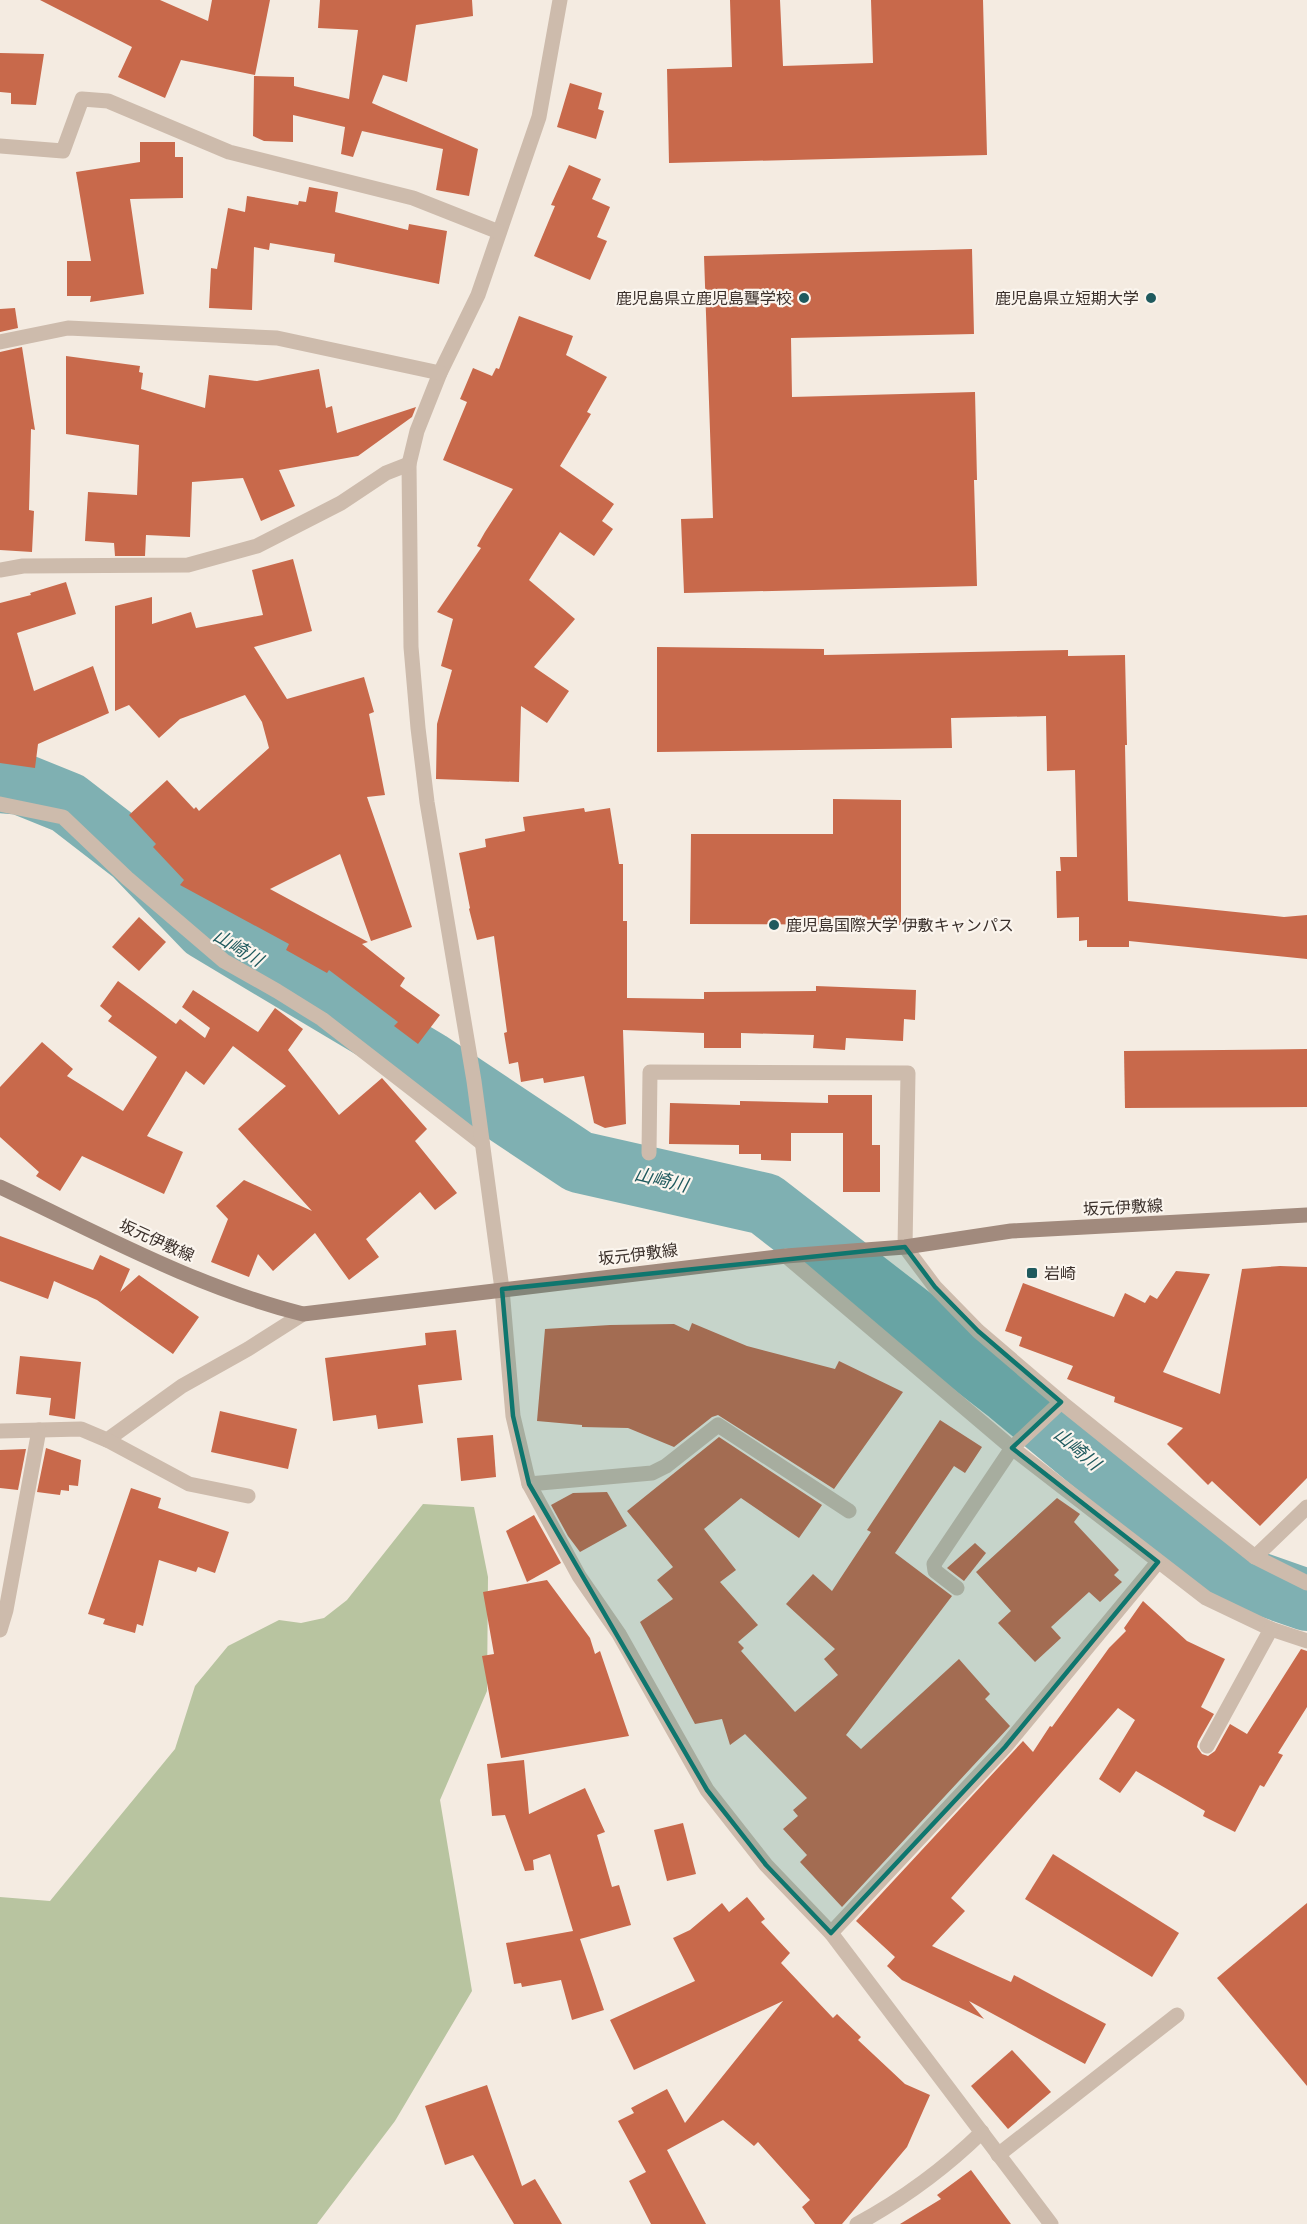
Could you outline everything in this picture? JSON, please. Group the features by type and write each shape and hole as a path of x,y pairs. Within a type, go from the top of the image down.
{"main road":[{"name":"坂元伊敷線","path":"0,1187 148,1258 259,1302 303,1314 790,1255 905,1247 1011,1231 1307,1215"}],"street":[{"path":"560,0 539,117 478,295 440,373 417,431 409,464 411,647 418,728 427,802 474,1081 502,1289 513,1416 529,1484 579,1576 619,1634 707,1790 766,1865 831,1933 1051,2224"},
{"path":"0,146 63,151 82,99 108,101 229,152 413,198 499,232"},
{"path":"0,342 68,328 277,338 440,373"},
{"path":"0,570 23,566 188,565 257,546 341,503 386,473 409,464"},
{"path":"0,804 63,817 127,878 224,962 322,1019 482,1143"},
{"path":"649,1153 650,1072 908,1073 905,1247 935,1287 964,1316 1061,1402 1255,1557 1307,1584"},
{"path":"790,1255 1012,1448 1206,1598 1271,1629 1307,1641"},
{"path":"108,1440 182,1386 248,1349 303,1314"},
{"path":"957,1588 934,1570 934,1564 1012,1448 1061,1402"},
{"path":"529,1484 652,1473 666,1466 718,1425 849,1511"},
{"path":"0,1431 81,1429 108,1440 189,1484 248,1496"},
{"path":"0,1630 6,1610 39,1430"},
{"path":"1255,1557 1307,1507"},
{"path":"831,1933 1005,1747 1158,1562"},
{"path":"1207,1746 1271,1629"},
{"path":"998,2155 1177,2015"},
{"path":"857,2224 883,2210 941,2170 982,2132"}],"highlighted area":[{"path":"905,1247 935,1287 978,1331 1061,1402 1012,1448 1158,1562 1005,1747 831,1933 766,1865 707,1790 529,1484 513,1416 502,1289"}],"green space":[{"path":"423,1504 474,1507 488,1577 487,1691 440,1800 472,1991 395,2121 317,2224 0,2224 0,1897 50,1901 175,1749 195,1686 228,1646 279,1620 301,1623 324,1618 347,1600"}],"building":[{"path":"40,0 160,0 208,21 212,0 270,0 255,75 181,60 165,98 118,77 132,47"},
{"path":"320,0 472,0 473,16 416,25 407,82 383,75 372,103 478,149 469,196 436,190 443,149 362,131 353,157 341,154 345,127 293,115 293,142 264,141 253,136 254,76 294,77 294,86 349,99 358,30 318,28"},
{"path":"730,0 780,0 783,66 873,63 871,0 983,0 987,155 669,163 667,69 732,67"},
{"path":"0,53 44,54 36,105 11,104 11,93 0,92"},
{"path":"570,83 602,93 598,109 604,111 596,139 557,127"},
{"path":"140,142 175,142 175,157 183,157 183,198 130,199 144,294 90,302 91,296 67,296 67,261 91,261 76,172 140,162"},
{"path":"569,165 601,179 592,199 610,207 597,237 607,241 590,280 534,256 555,206 551,205"},
{"path":"309,187 338,192 335,212 408,230 409,224 447,231 439,284 334,262 335,254 270,243 269,250 254,247 252,310 209,308 211,268 217,269 228,208 245,212 247,196 298,205 299,201 306,202"},
{"path":"972,249 974,334 791,338 792,397 975,392 977,480 974,480 977,586 684,593 681,519 713,518 704,256"},
{"path":"15,308 18,328 0,332 0,309"},
{"path":"519,316 573,336 566,355 607,377 587,412 591,414 560,466 614,504 602,521 613,529 594,556 560,532 529,580 575,619 534,667 569,691 547,723 521,706 519,782 436,779 437,724 452,670 441,666 453,619 437,612 481,548 477,546 513,489 443,460 467,402 460,399 473,368 492,376 496,368 499,369"},
{"path":"22,347 35,430 31,429 29,510 34,511 32,552 0,550 0,352"},
{"path":"66,356 140,366 139,372 143,373 141,389 205,408 209,375 257,381 319,369 326,408 332,406 337,433 416,407 412,417 358,456 279,470 295,506 261,521 243,478 192,482 190,537 146,535 145,556 115,556 114,543 85,541 88,492 137,495 139,445 66,434"},
{"path":"293,559 312,631 254,647 287,699 364,677 374,712 369,714 385,795 367,797 412,927 371,941 340,854 270,889 368,942 362,944 405,978 400,986 440,1015 418,1044 394,1026 398,1022 329,970 327,973 286,950 289,944 180,885 184,880 153,847 156,844 129,815 167,780 194,809 196,807 199,811 269,748 262,722 245,695 180,719 159,738 129,705 115,711 115,606 152,597 152,624 191,612 196,628 263,615 252,570"},
{"path":"66,582 76,614 17,633 34,691 93,666 109,713 38,744 35,768 0,763 0,603"},
{"path":"657,647 824,649 824,655 1068,650 1068,656 1125,655 1128,901 1284,917 1307,915 1307,959 1129,941 1129,947 1087,947 1087,940 1079,941 1079,917 1057,918 1056,871 1061,871 1060,857 1077,857 1075,770 1047,771 1046,716 951,718 952,748 657,752"},
{"path":"833,799 901,800 901,925 690,924 691,834 833,834"},
{"path":"584,808 585,812 610,808 619,864 623,864 623,921 627,921 627,998 704,999 704,992 816,991 816,986 916,990 915,1020 904,1019 903,1041 846,1038 845,1050 813,1048 814,1035 741,1033 741,1048 704,1048 704,1033 623,1030 626,1124 605,1128 594,1123 584,1076 544,1083 543,1078 521,1082 518,1062 509,1064 494,936 477,940 459,853 486,847 485,839 525,831 523,817"},
{"path":"139,917 166,942 139,971 112,947"},
{"path":"118,981 176,1024 180,1019 205,1038 210,1028 182,1007 193,990 258,1032 275,1008 303,1029 288,1050 339,1115 382,1078 427,1129 415,1141 457,1193 435,1210 420,1192 366,1239 379,1257 349,1280 315,1233 273,1271 258,1254 249,1277 211,1262 228,1219 216,1206 244,1180 312,1211 238,1129 286,1086 233,1046 204,1085 186,1071 147,1136 183,1152 164,1194 82,1156 60,1191 36,1176 39,1172 0,1137 0,1087 42,1042 73,1069 67,1076 123,1111 157,1057 108,1021 112,1016 100,1006"},
{"path":"1307,1049 1307,1107 1125,1108 1124,1051"},
{"path":"828,1095 872,1095 872,1145 880,1145 880,1192 843,1192 843,1133 791,1133 791,1161 761,1160 761,1154 739,1154 739,1145 669,1144 670,1103 740,1105 740,1101 828,1103"},
{"path":"0,1236 93,1270 100,1255 130,1269 120,1292 139,1275 199,1317 173,1354 97,1300 54,1281 48,1299 0,1281"},
{"path":"1280,1266 1307,1267 1307,1478 1260,1526 1212,1481 1208,1485 1167,1444 1183,1428 1114,1402 1115,1397 1067,1379 1073,1366 1019,1346 1022,1337 1005,1331 1023,1283 1114,1317 1125,1293 1145,1303 1150,1295 1157,1299 1176,1271 1210,1274 1163,1372 1220,1394 1242,1269"},
{"path":"692,1323 747,1346 835,1369 839,1361 903,1392 834,1489 718,1415 712,1417 674,1447 628,1428 582,1427 582,1425 537,1421 545,1329 674,1324 689,1331"},
{"path":"456,1330 462,1380 418,1385 423,1423 378,1429 376,1415 333,1421 325,1358 426,1345 425,1333"},
{"path":"20,1356 81,1362 75,1419 49,1415 51,1398 16,1394"},
{"path":"220,1411 297,1429 288,1469 211,1452"},
{"path":"940,1420 982,1447 965,1473 954,1466 895,1553 952,1596 846,1735 861,1749 959,1659 990,1694 985,1699 1010,1726 842,1907 800,1862 807,1855 783,1829 798,1816 793,1810 807,1798 745,1734 730,1745 722,1719 695,1724 640,1622 673,1599 657,1580 673,1567 627,1511 719,1437 822,1505 799,1538 741,1498 704,1529 736,1570 720,1582 758,1625 738,1642 744,1648 741,1651 795,1712 838,1675 824,1659 835,1649 786,1604 813,1574 832,1591 871,1532 867,1530"},
{"path":"493,1435 496,1477 461,1481 457,1438"},
{"path":"46,1448 81,1460 78,1486 69,1485 69,1491 61,1490 60,1495 37,1492"},
{"path":"26,1449 18,1490 0,1488 0,1450"},
{"path":"131,1488 161,1498 158,1508 229,1532 215,1573 198,1567 196,1572 159,1560 143,1626 137,1624 135,1633 103,1624 105,1619 88,1614"},
{"path":"607,1492 627,1526 580,1552 568,1536 551,1505 573,1493"},
{"path":"1057,1498 1080,1514 1074,1522 1119,1570 1114,1575 1122,1582 1100,1602 1089,1592 1051,1627 1061,1638 1035,1662 998,1623 1011,1611 976,1572"},
{"path":"534,1515 561,1563 527,1582 506,1531"},
{"path":"975,1543 986,1553 964,1581 947,1568"},
{"path":"547,1580 590,1638 595,1654 600,1651 629,1736 501,1758 482,1656 494,1654 483,1592"},
{"path":"1143,1601 1187,1641 1225,1659 1201,1707 1214,1714 1198,1742 1197,1747 1202,1754 1208,1756 1215,1751 1230,1724 1247,1734 1301,1649 1307,1651 1307,1707 1278,1753 1283,1755 1264,1787 1260,1785 1235,1832 1203,1816 1205,1811 1136,1771 1120,1793 1099,1779 1135,1720 1118,1708 951,1898 965,1911 932,1946 1011,1982 1014,1975 1106,2024 1085,2064 969,2001 984,2019 902,1980 887,1966 895,1957 856,1921 1023,1741 1033,1752 1109,1648 1126,1631 1124,1628"},
{"path":"524,1760 529,1814 585,1788 605,1832 597,1835 612,1887 619,1885 631,1925 580,1939 604,2010 572,2020 561,1980 522,1987 521,1983 514,1984 506,1943 573,1931 550,1854 533,1860 534,1870 525,1871 505,1815 492,1816 487,1764"},
{"path":"683,1823 696,1874 667,1881 654,1830"},
{"path":"1053,1854 1179,1933 1152,1977 1025,1899"},
{"path":"747,1897 765,1919 761,1922 790,1953 781,1963 833,2018 837,2014 861,2037 858,2040 905,2084 930,2095 907,2147 842,2224 815,2224 802,2207 810,2200 758,2142 754,2146 723,2120 667,2150 706,2224 651,2224 629,2181 646,2172 618,2121 634,2113 631,2108 667,2089 685,2123 783,2001 634,2070 610,2020 695,1981 673,1938 690,1930 722,1903 729,1912"},
{"path":"1307,1903 1307,2086 1217,1978"},
{"path":"1012,2050 1051,2092 1008,2129 971,2086"},
{"path":"487,2085 522,2186 535,2179 562,2224 514,2224 473,2155 445,2165 425,2106"},
{"path":"971,2170 1011,2224 900,2224 941,2199 937,2195"}],"waterway":[{"name":"山崎川","path":"0,782 21,784 68,803 134,854 206,929 429,1062 579,1162 765,1204 1009,1393 1224,1571 1307,1600"}],"place":[{"name":"鹿児島県立鹿児島聾学校","path":"804,298"},
{"name":"鹿児島県立短期大学","path":"1151,298"},
{"name":"鹿児島国際大学 伊敷キャンパス","path":"774,925"},
{"name":"岩崎","path":"1032,1273"}]}
